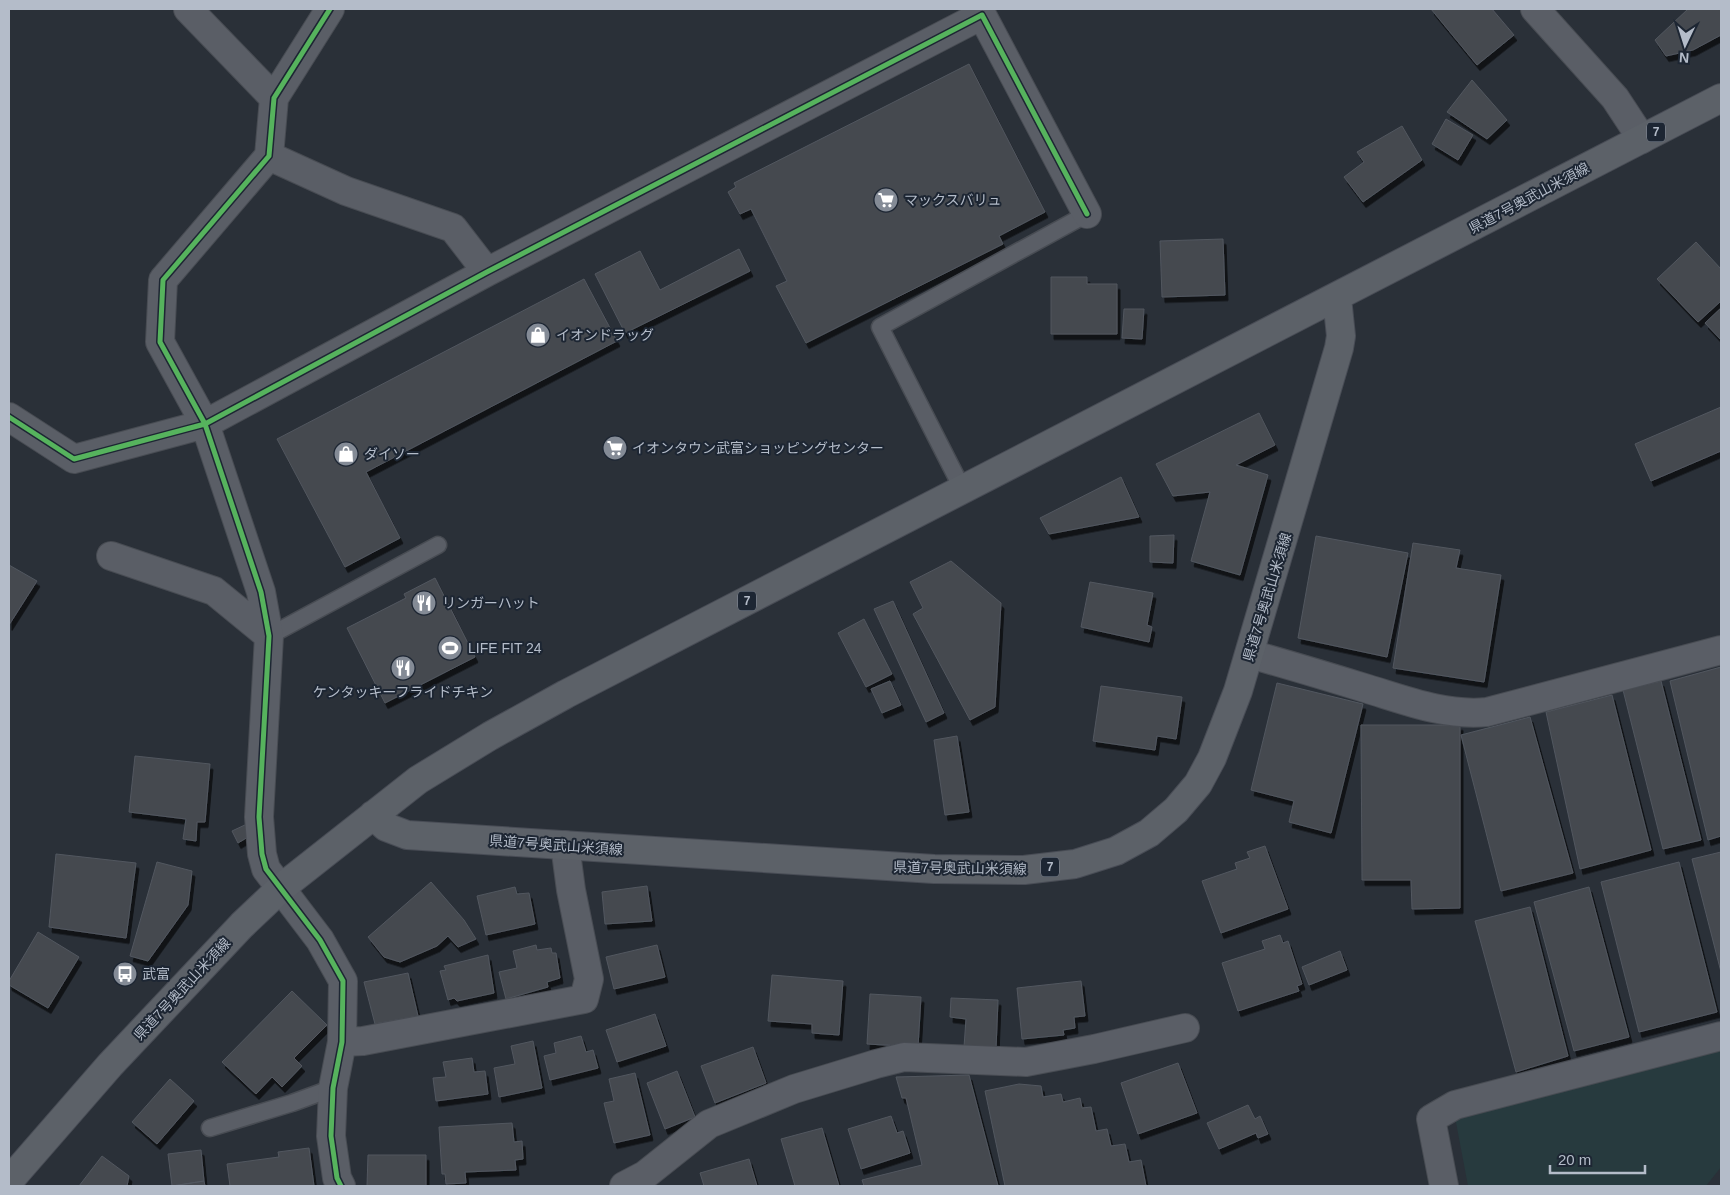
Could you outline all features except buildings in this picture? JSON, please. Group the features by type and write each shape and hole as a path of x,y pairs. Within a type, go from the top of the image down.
{"main road":[{"name":"県道7号奥武山米須線","path":"9,1182 110,1065 242,925 281,888 418,780 490,736 566,694 1337,298 1721,98"},
{"name":"県道7号奥武山米須線","path":"373,815 386,826 407,835 934,869 1024,870 1074,864 1116,851 1149,833 1176,810 1198,784 1212,758 1250,654 1339,348 1341,336 1337,298"}],"street":[{"path":"188,9 274,98"},
{"path":"330,9 274,98 269,156 163,280 160,342 205,424 261,592 269,636 259,816 266,869 320,940 342,981 342,1042 333,1088 331,1136 337,1178 341,1186"},
{"path":"1535,9 1615,98 1642,139"},
{"path":"9,417 74,459 205,424 487,272 982,15 1087,214"},
{"path":"269,156 346,191 453,228 487,272"},
{"path":"111,556 214,591 269,636"},
{"path":"1250,654 1424,706 1450,712 1472,714 1488,712 1721,650"},
{"path":"342,1042 363,1041 584,999 589,979 571,890 565,845"},
{"path":"624,1186 645,1174 709,1124 794,1090 876,1064 904,1057 1026,1062 1094,1049 1185,1028"},
{"path":"1444,1186 1431,1119 1455,1105 1721,1036"}],"lane":[{"path":"963,490 880,327 1087,214"},
{"path":"269,636 438,545"},
{"path":"210,1128 292,1103 333,1088"}],"green space":[{"path":"1721,1051 1721,1167 1706,1186 1468,1186 1455,1117"}],"cycle path":[{"path":"330,9 274,98 269,156 163,280 160,342 205,424 261,592 269,636 259,817 262,854 266,869 320,940 343,981 342,1042 333,1088 331,1136 337,1178 341,1186"},
{"path":"9,417 74,459 205,424 487,272 982,15 1087,214"}],"place":[{"name":"マックスバリュ","path":"886,200"},
{"name":"イオンドラッグ","path":"538,335"},
{"name":"イオンタウン武富ショッピングセンター","path":"615,448"},
{"name":"ダイソー","path":"346,454"},
{"name":"リンガーハット","path":"424,603"},
{"name":"LIFE FIT 24","path":"450,648"},
{"name":"ケンタッキーフライドチキン","path":"403,668"},
{"name":"武富","path":"125,974"}]}
